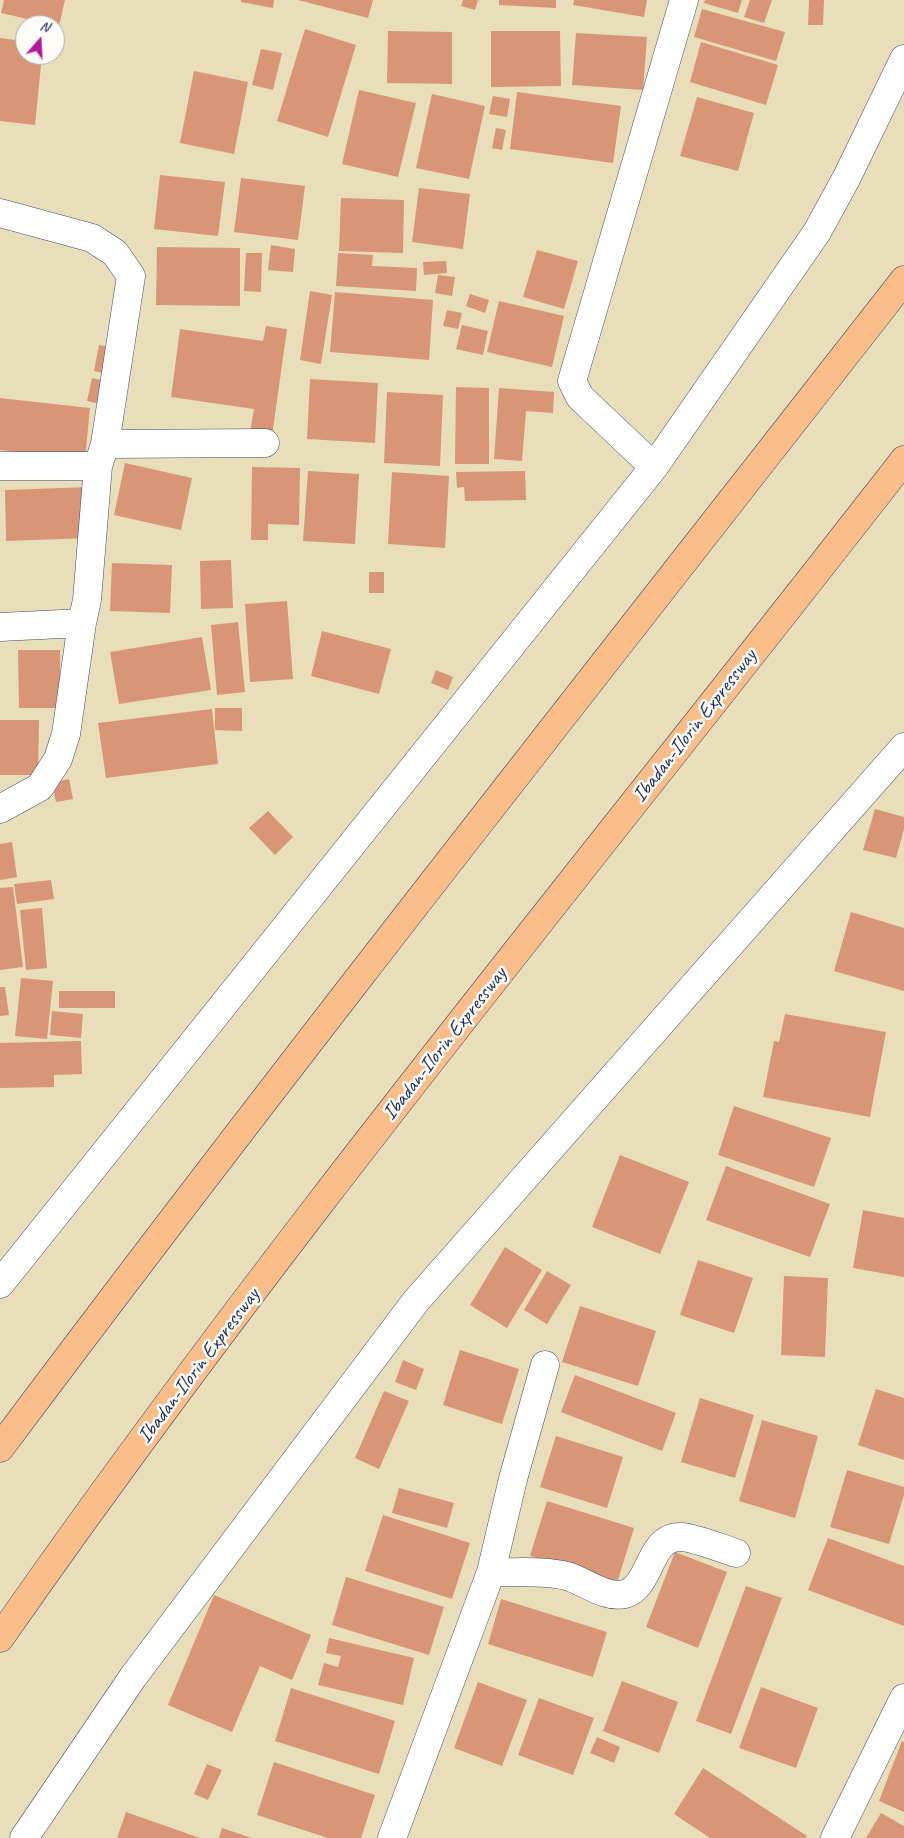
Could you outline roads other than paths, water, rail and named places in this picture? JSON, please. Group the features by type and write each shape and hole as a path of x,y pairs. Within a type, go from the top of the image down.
{"highway":[{"path":"0,1448 142,1258 342,999 904,280"},
{"name":"Ibadan-Ilorin Expressway","path":"0,1638 188,1379 393,1109 904,460"}],"street":[{"path":"654,467 580,397 572,381 684,0"},
{"path":"0,1284 654,467 817,232 847,177 904,59"},
{"path":"0,213 92,238 115,254 131,276 102,455 87,600 66,734 58,759 40,787 0,809"},
{"path":"0,466 102,455 265,443"},
{"path":"0,627 82,623"},
{"path":"24,1838 133,1677 416,1301 904,747"},
{"path":"392,1838 491,1572 513,1479 546,1365"},
{"path":"491,1572 567,1576 611,1593 624,1594 637,1587 660,1547 671,1539 681,1537 736,1553"},
{"path":"835,1838 904,1698"}]}
